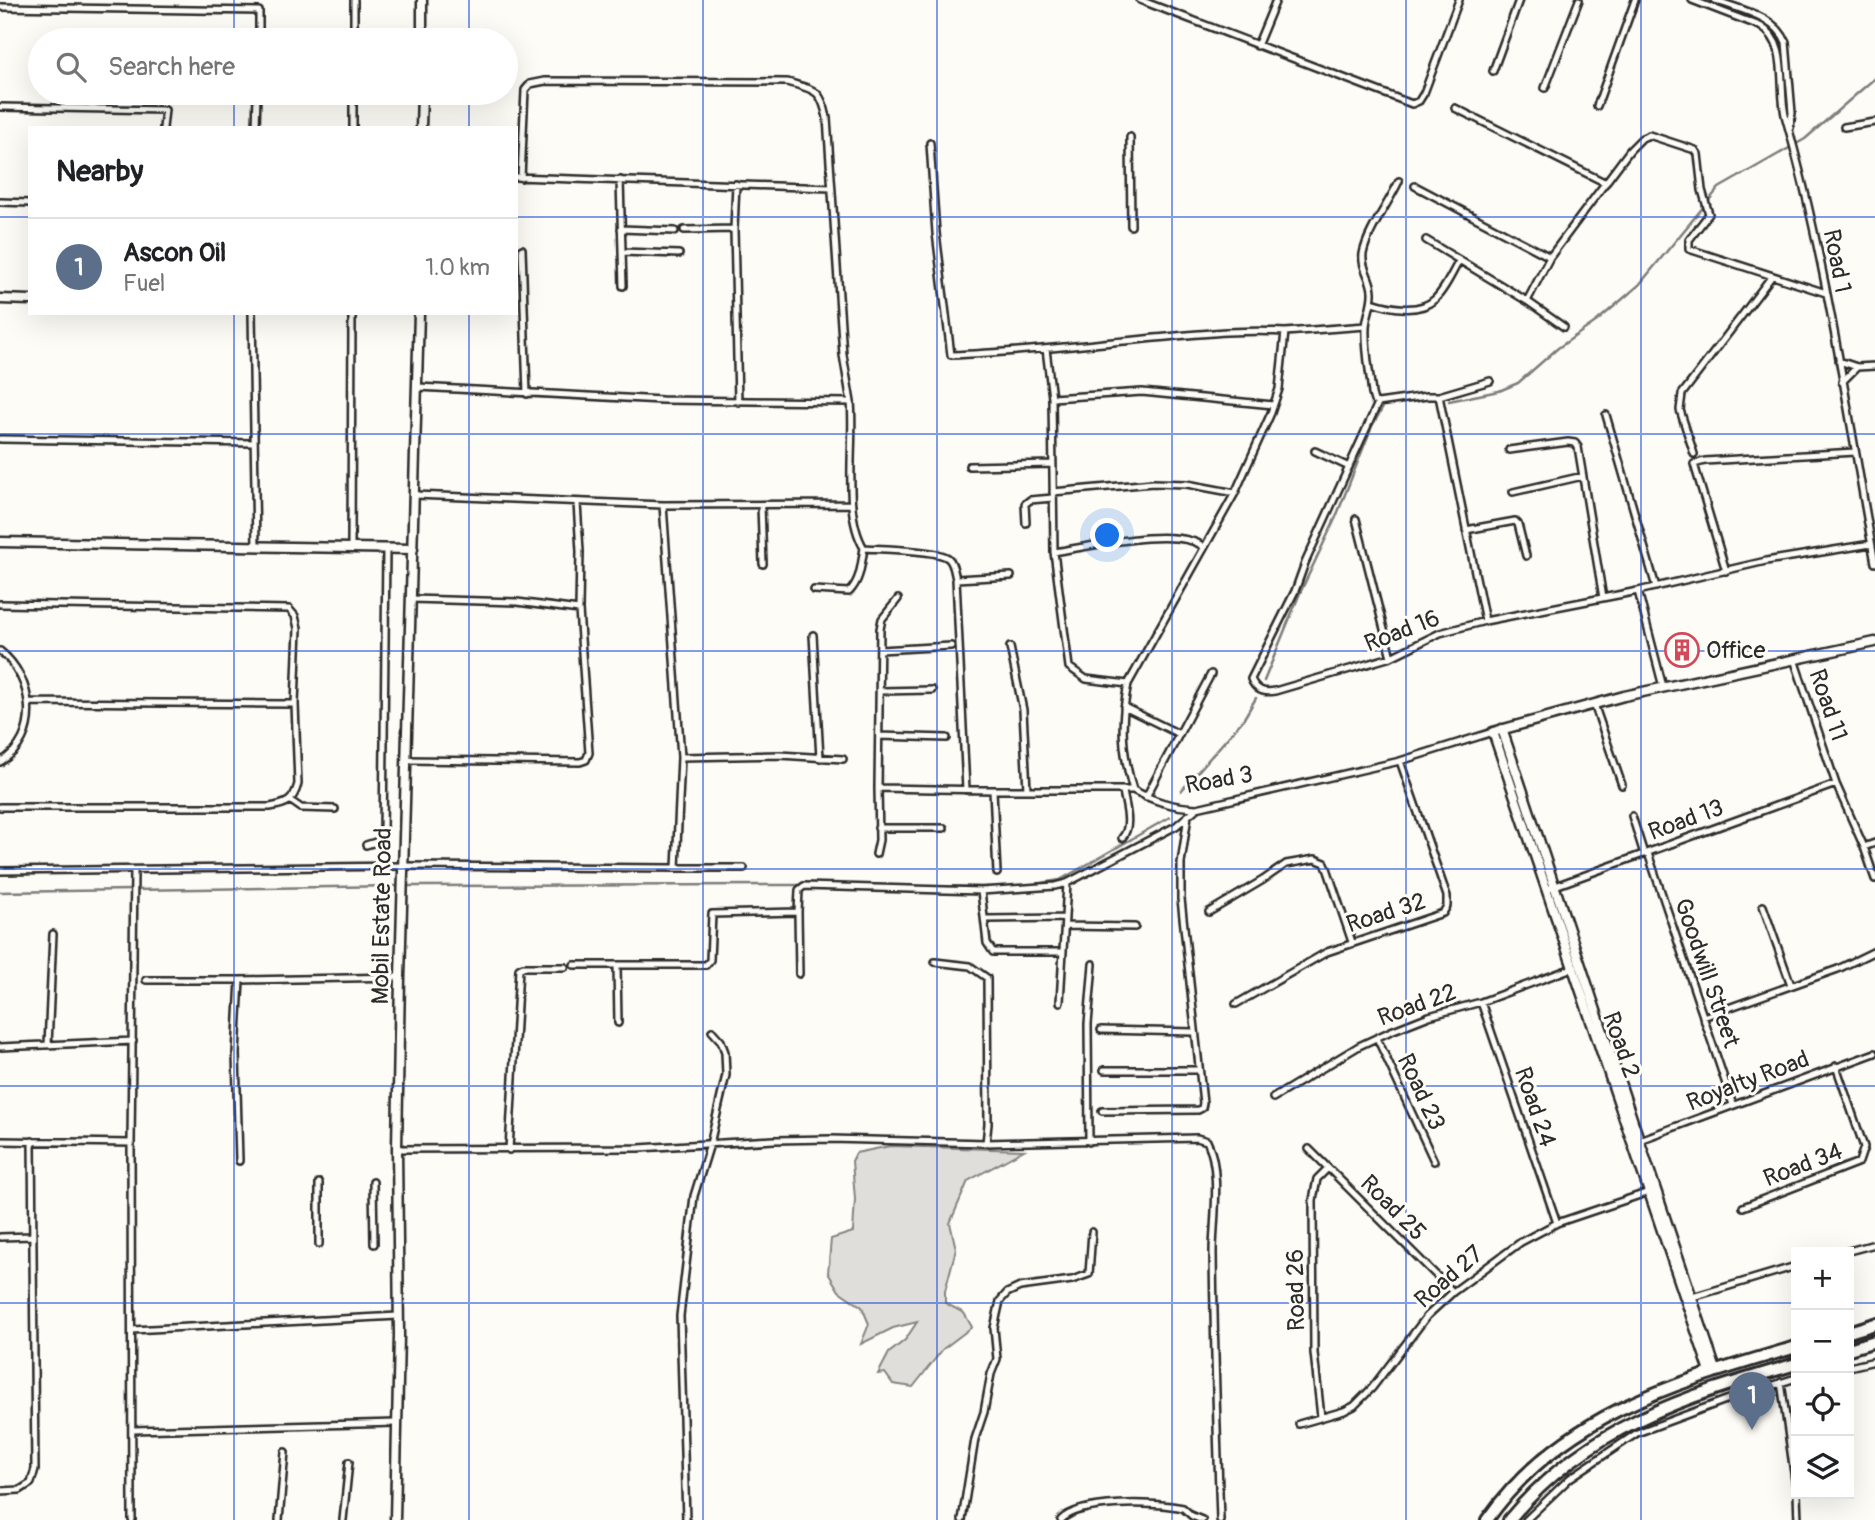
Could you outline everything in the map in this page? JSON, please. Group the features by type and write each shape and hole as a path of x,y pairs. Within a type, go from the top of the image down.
{"highway":[{"path":"1854,1330 1875,1324"},
{"path":"1854,1347 1875,1341"},
{"path":"1487,1520 1529,1472 1573,1436 1641,1397 1713,1371 1791,1348"},
{"path":"1508,1520 1562,1468 1623,1427 1698,1393 1791,1365"}],"street":[{"path":"354,0 354,28"},
{"path":"422,0 422,28"},
{"path":"1140,0 1412,104 1419,101 1424,93 1459,0"},
{"path":"1257,46 1276,0"},
{"path":"1493,71 1519,0"},
{"path":"1545,89 1578,0"},
{"path":"1597,106 1635,0"},
{"name":"Road 1","path":"1692,0 1769,31 1779,54 1785,116 1813,227 1875,563"},
{"name":"Road 1","path":"1715,0 1763,19 1775,25 1782,33 1786,43 1792,113 1790,134"},
{"path":"0,7 259,11 259,28"},
{"path":"814,590 849,592 859,575 864,548 856,536 852,504 851,402 843,355 827,118 823,99 812,89 787,82 545,81 530,84 525,90 519,178 831,188"},
{"path":"256,126 257,105"},
{"path":"353,126 354,105"},
{"path":"421,126 422,105"},
{"path":"0,107 165,110 163,126"},
{"path":"1455,108 1606,183"},
{"path":"1844,127 1875,122"},
{"path":"1527,301 1550,257 1636,142 1654,136 1695,150 1698,154 1704,197 1709,212 1708,218 1689,240 1689,249 1826,293"},
{"path":"1130,137 1131,226"},
{"path":"930,143 936,233 951,355 1046,349 1190,334 1285,332 1366,326"},
{"path":"620,180 623,286"},
{"path":"1399,181 1367,240 1363,253 1362,264 1370,280 1372,302 1366,326 1374,401 1378,403 1427,396 1439,397 1490,381"},
{"path":"736,184 734,229 738,402"},
{"path":"1415,186 1550,257"},
{"path":"0,202 28,203"},
{"path":"621,229 675,231"},
{"path":"684,230 734,229"},
{"path":"1426,240 1527,301 1564,327"},
{"path":"522,249 527,394"},
{"path":"622,253 678,254"},
{"path":"1372,302 1390,309 1426,306 1437,298 1459,261"},
{"path":"1694,454 1680,410 1682,394 1772,276"},
{"path":"0,299 28,300"},
{"path":"252,315 256,547"},
{"path":"351,549 352,315"},
{"name":"Mobil Estate Road","path":"395,1520 400,976 419,315"},
{"path":"878,788 1133,790 1125,761 1122,732 1128,684 1235,493 1279,388 1285,332"},
{"path":"1046,349 1052,398 1054,552 1069,667 1086,679 1128,684"},
{"path":"1839,361 1857,367 1875,366"},
{"path":"1842,382 1857,367"},
{"path":"418,387 738,402 851,402"},
{"path":"1052,398 1142,392 1273,405"},
{"path":"1439,397 1485,621"},
{"name":"Road 16","path":"1378,403 1305,563 1296,591 1251,679 1259,691 1268,692 1391,657 1440,634 1485,621 1638,591 1798,554 1871,544"},
{"path":"1606,415 1656,587"},
{"path":"0,439 254,443"},
{"path":"1509,450 1568,442 1575,443 1578,447 1603,598"},
{"path":"1315,451 1349,467"},
{"path":"1726,570 1694,464 1705,461 1855,452"},
{"path":"969,466 1053,464"},
{"path":"1513,492 1583,476"},
{"path":"1026,523 1025,504 1030,500 1053,495 1153,483 1187,484 1235,493"},
{"path":"415,495 663,505 852,504"},
{"path":"405,760 586,760 589,753 579,610 580,551 577,503"},
{"path":"663,505 681,757 676,868"},
{"path":"761,505 763,564"},
{"path":"1356,519 1391,657"},
{"path":"1466,530 1515,521 1526,556"},
{"path":"1054,552 1152,537 1184,538 1204,547"},
{"path":"0,542 413,549"},
{"path":"864,548 935,553 947,557 953,566 956,579 966,790"},
{"path":"366,845 383,837 386,549"},
{"path":"956,579 1011,576"},
{"path":"1638,591 1664,687"},
{"path":"411,599 517,602 579,610"},
{"path":"876,854 882,619 898,599"},
{"path":"0,604 289,608 298,628 295,704 298,784 295,796 288,803 270,807 0,807"},
{"path":"813,635 820,758"},
{"name":"Road 3","path":"1133,790 1152,801 1196,808 1400,761 1594,704 1875,642"},
{"path":"880,650 951,646"},
{"path":"1010,647 1023,710 1027,790"},
{"path":"0,651 11,659 24,679 29,702 27,723 19,742 0,762"},
{"name":"Road 11","path":"1794,659 1836,784 1875,879"},
{"path":"1146,797 1211,674"},
{"path":"880,691 932,690"},
{"path":"29,702 295,704"},
{"path":"1594,704 1622,785"},
{"path":"1124,707 1179,734"},
{"name":"Road 2","path":"1502,729 1551,888"},
{"name":"Road 2","path":"1493,732 1551,888 1713,1371"},
{"path":"879,736 947,738"},
{"path":"681,757 780,755 842,759"},
{"name":"Road 32","path":"1236,1004 1304,964 1352,942 1443,913 1447,906 1447,896 1400,761"},
{"name":"Road 13","path":"1551,888 1836,784"},
{"path":"993,790 997,873"},
{"path":"1122,838 1127,833 1128,824 1124,791"},
{"path":"291,800 301,807 335,809"},
{"path":"799,974 797,912 799,890 804,886 981,891 1067,883 1176,826 1196,808"},
{"path":"1102,1111 1202,1108 1180,881 1188,816"},
{"name":"Goodwill Street","path":"1632,816 1733,1105"},
{"path":"878,828 944,828"},
{"path":"1864,847 1875,843"},
{"path":"1209,912 1286,864 1315,859 1325,863 1352,942"},
{"path":"0,871 403,866 744,868"},
{"path":"132,1520 131,1143 134,870"},
{"path":"1060,1002 1067,883"},
{"path":"981,891 988,943 993,952 1063,952"},
{"path":"1763,906 1791,985"},
{"path":"573,965 706,965 710,960 711,917 714,913 797,912"},
{"path":"986,919 1065,918"},
{"path":"1065,926 1135,927"},
{"path":"48,1045 53,934"},
{"path":"1703,1017 1838,969 1875,951"},
{"path":"935,962 970,966 987,978 989,996 986,1143"},
{"path":"1089,1142 1088,1024 1093,964"},
{"path":"617,965 618,1023"},
{"path":"509,1150 517,973 523,967 565,967"},
{"name":"Road 22","path":"1273,1098 1377,1038 1429,1016 1481,1002 1578,967"},
{"path":"146,980 400,976"},
{"path":"239,1161 236,1054 240,979"},
{"name":"Road 24","path":"1481,1002 1557,1223"},
{"path":"1101,1030 1194,1032"},
{"path":"686,1520 680,1316 694,1196 710,1144 726,1075 725,1052 721,1041 712,1031"},
{"name":"Road 23","path":"1377,1038 1434,1161"},
{"path":"0,1047 133,1041"},
{"name":"Royalty Road","path":"1637,1141 1875,1053"},
{"name":"Road 34","path":"1743,1206 1859,1162 1864,1147 1836,1066"},
{"path":"1104,1070 1199,1070"},
{"path":"397,1149 639,1148 831,1139 986,1143 1197,1138 1207,1141 1215,1184 1213,1250 1220,1520"},
{"path":"0,1141 131,1143"},
{"path":"0,1491 20,1490 31,1483 35,1469 32,1141"},
{"name":"Road 2","path":"1637,1141 1649,1192 1688,1298"},
{"name":"Road 25","path":"1310,1149 1453,1292"},
{"name":"Road 26","path":"1321,1417 1314,1353 1313,1200 1317,1179 1328,1168"},
{"path":"373,1182 374,1244"},
{"path":"318,1183 319,1244"},
{"name":"Road 27","path":"1299,1424 1354,1406 1372,1388 1427,1316 1453,1292 1521,1241 1557,1223 1649,1192"},
{"path":"962,1520 975,1439 997,1359 994,1328 1000,1301 1007,1293 1020,1287 1072,1280 1089,1274 1092,1232"},
{"path":"0,1237 33,1236"},
{"path":"1854,1250 1875,1244"},
{"path":"1688,1298 1791,1267"},
{"path":"132,1330 398,1316"},
{"path":"1854,1366 1875,1361"},
{"path":"1526,1520 1570,1478 1637,1433 1726,1399 1791,1379"},
{"path":"1781,1382 1791,1453"},
{"path":"133,1430 396,1423"},
{"path":"279,1520 285,1452"},
{"path":"343,1520 349,1462"},
{"path":"1797,1499 1798,1520"},
{"path":"1061,1520 1083,1508 1172,1505 1183,1507 1198,1519"}],"shaded area":[{"path":"890,1146 1024,1150 968,1181 950,1223 956,1249 945,1291 945,1303 964,1313 972,1327 943,1349 913,1387 893,1384 885,1373 878,1374 889,1353 905,1340 917,1322 893,1328 861,1344 869,1324 862,1307 839,1291 828,1273 831,1239 853,1232 855,1199 852,1161 856,1153"}],"waterway":[{"path":"1449,401 1499,391 1518,383 1639,285 1719,188 1805,139 1875,78"},
{"path":"1264,681 1300,593 1336,517 1372,426 1382,409"},
{"path":"1181,791 1243,720 1256,698"},
{"path":"1022,886 1060,880 1170,817"},
{"path":"406,886 802,885"},
{"path":"0,892 399,886"},
{"path":"892,886 1001,887"}],"place":[{"name":"Office","path":"1682,650"},
{"name":"Ascon Oil","path":"1752,1430"}]}
